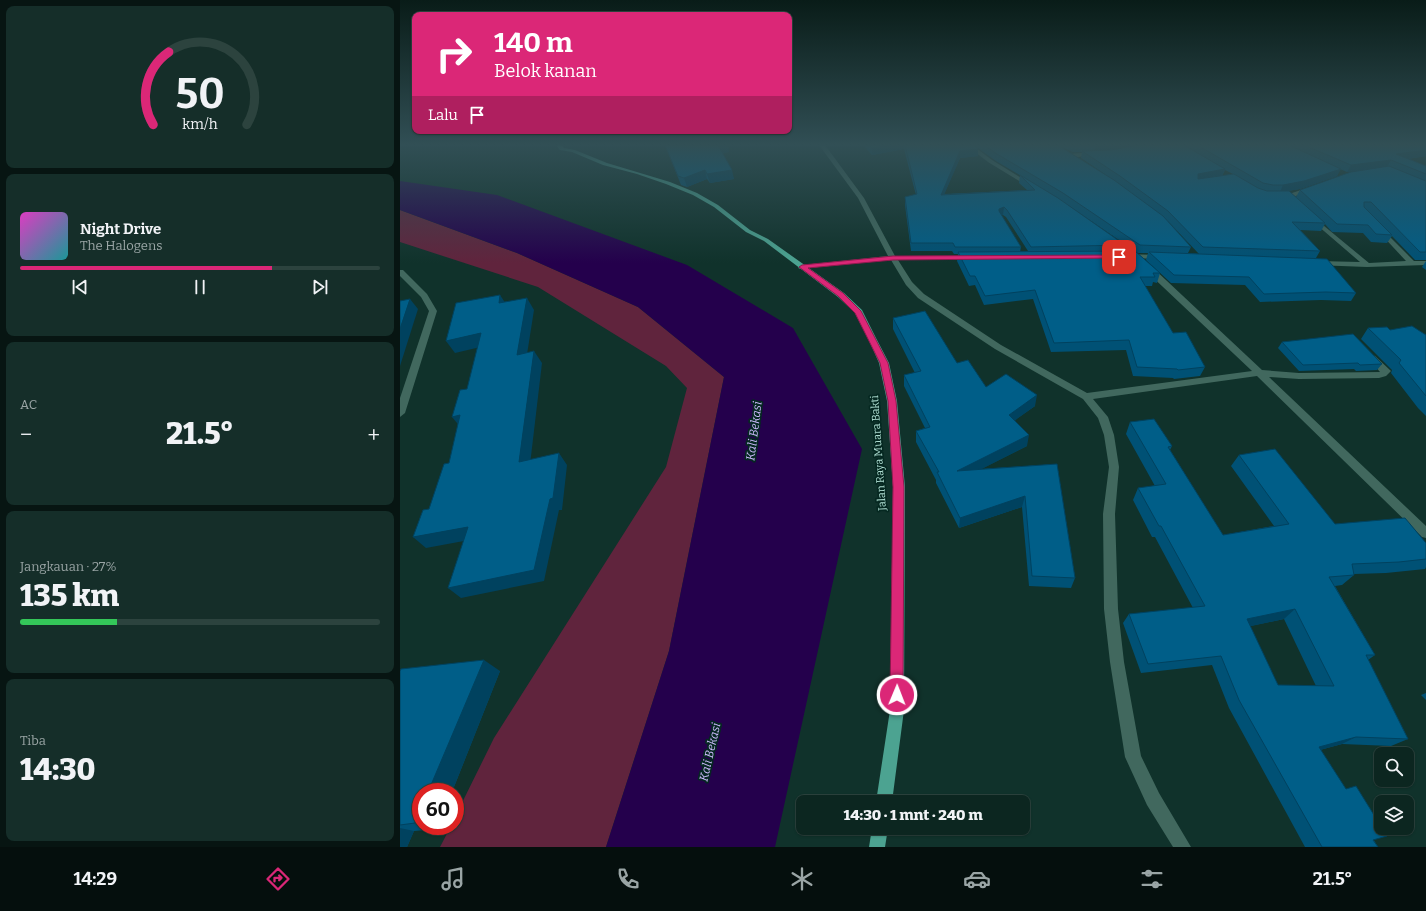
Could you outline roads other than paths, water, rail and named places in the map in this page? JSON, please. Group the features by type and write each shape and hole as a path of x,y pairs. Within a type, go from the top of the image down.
{"main road":[{"name":"Jalan Raya Muara Bakti","path":"670,185 695,194 716,206 748,231 766,240 841,295 858,312 884,363 892,401 898,487 897,710 885,795"},
{"path":"877,847 879,835"}],"street":[{"path":"851,185 861,198 888,259 921,296 998,346 1086,397 1103,417 1109,435 1114,467 1109,514 1111,609 1117,662 1133,757 1153,799 1183,847"},
{"path":"1029,185 1040,191"},
{"path":"1302,209 1288,195 1314,188"},
{"path":"1308,214 1367,265"},
{"path":"1378,227 1413,264"},
{"path":"1122,248 1135,256 1260,373 1360,472 1426,533"},
{"path":"1119,257 1166,257"},
{"path":"802,267 888,259 980,258"},
{"path":"1313,263 1367,265 1426,263"},
{"path":"400,272 408,278 424,296 433,311 400,413"},
{"path":"1086,397 1260,373 1299,376 1379,375 1385,372 1386,371 1363,349"},
{"path":"400,384 411,381"}],"water":[{"name":"Kali Bekasi","path":"400,185 424,185 497,195 687,265 793,328 862,449 775,847 606,847 669,651 724,377 638,307 517,253 400,210"}]}
